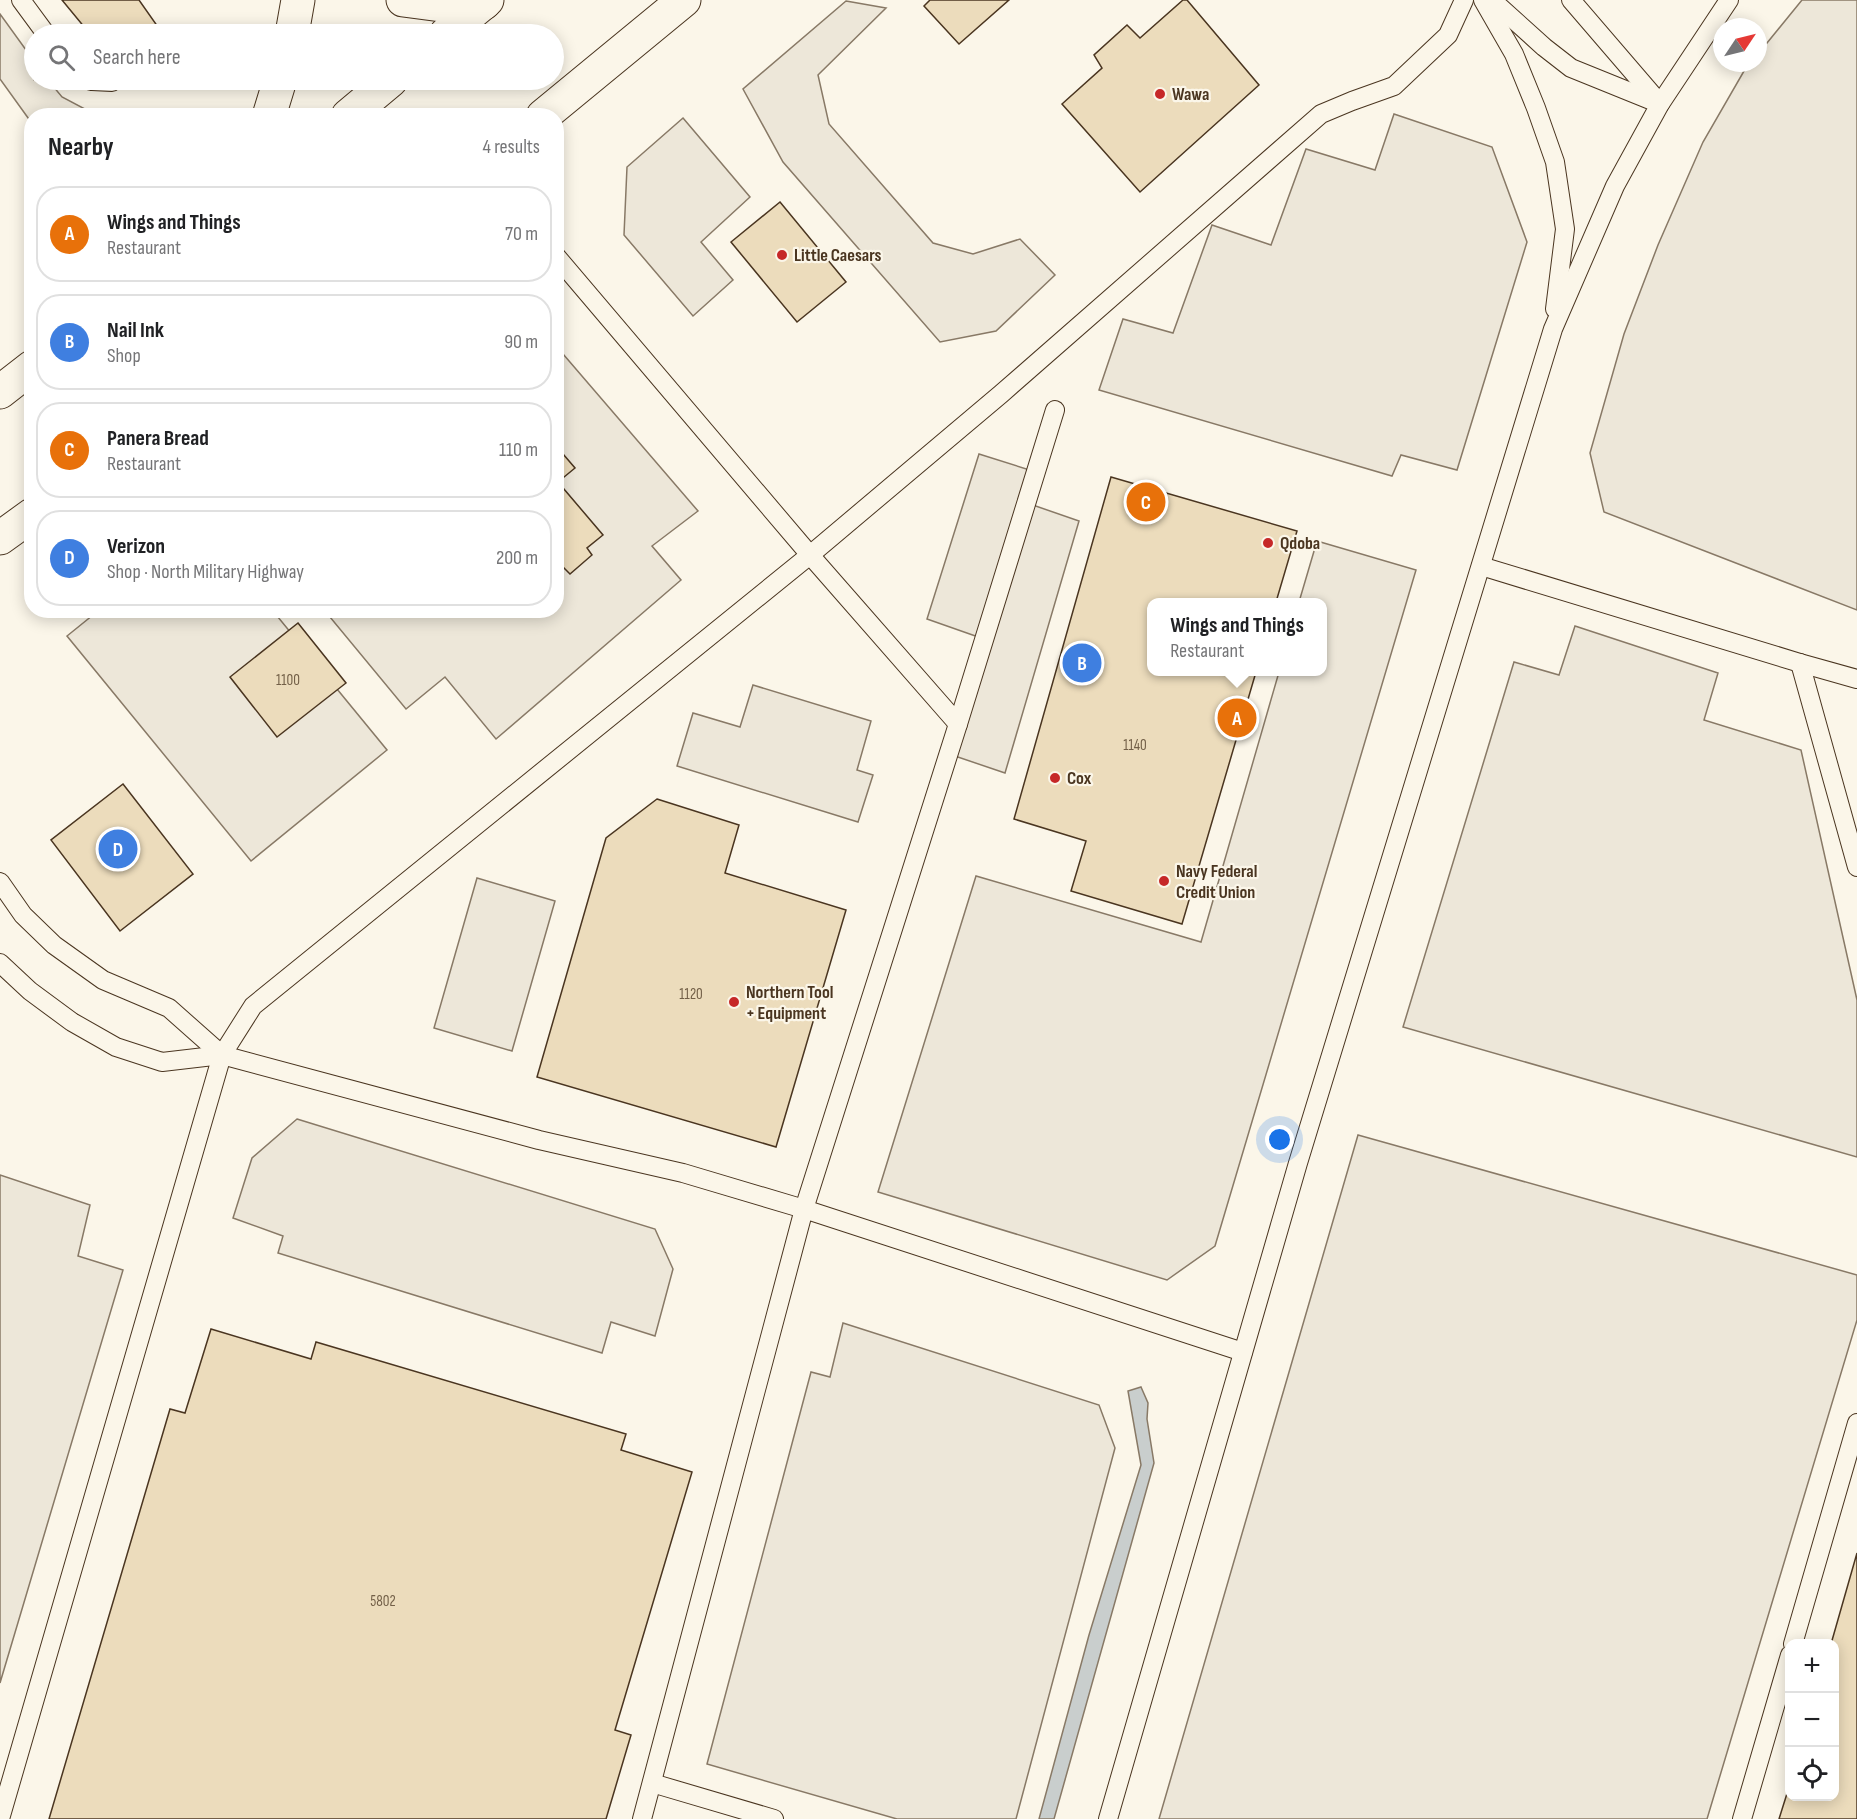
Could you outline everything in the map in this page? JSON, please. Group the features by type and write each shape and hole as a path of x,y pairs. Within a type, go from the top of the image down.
{"main road":[{"path":"294,24 298,0"},
{"path":"403,0 441,4 485,2"},
{"path":"553,108 684,0"},
{"path":"458,24 485,2"},
{"path":"271,108 277,90"},
{"path":"358,108 380,90"},
{"path":"0,392 24,373"},
{"path":"0,538 24,521"}],"lane":[{"path":"21,0 39,24"},
{"path":"0,1819 222,1055 253,1006 810,555 1001,394 1321,114 1352,100 1394,86 1448,35 1464,0"},
{"path":"1483,0 1514,54 1555,162 1565,229 1553,329"},
{"path":"1492,0 1571,68 1660,104"},
{"path":"1570,0 1660,104"},
{"path":"1108,1819 1298,1163 1553,329 1615,186 1660,104 1729,0"},
{"path":"564,265 810,555 958,724"},
{"path":"642,1819 804,1209 1055,410"},
{"path":"1481,566 1857,679"},
{"path":"1800,663 1857,867"},
{"path":"0,882 23,915 54,945 103,980 169,1008 222,1055"},
{"path":"0,963 30,991 72,1022 116,1047 162,1062 222,1055 528,1138 683,1173 804,1209 1243,1352"},
{"path":"1794,1639 1857,1423"},
{"path":"1742,1819 1785,1672"},
{"path":"652,1783 774,1819"}],"shaded area":[{"path":"1802,0 1857,0 1857,610 1604,512 1590,453 1624,334 1658,245 1703,142 1743,72 1767,72 1767,43"},
{"path":"846,1 886,8 818,75 829,124 933,243 973,254 1020,239 1055,275 996,331 940,342 783,162 743,89"},
{"path":"0,14 24,47 24,90 56,90 62,97 83,108 24,108 24,112 0,79"},
{"path":"1394,114 1492,147 1527,242 1457,470 1401,455 1392,476 1099,390 1123,319 1173,333 1212,225 1271,245 1306,149 1375,170"},
{"path":"683,118 750,197 701,242 733,280 693,316 624,235 627,167"},
{"path":"564,355 698,511 652,546 681,580 496,739 445,677 406,709 331,618 564,618"},
{"path":"979,454 1036,472 1027,503 1079,521 1005,773 949,754 984,639 927,619"},
{"path":"1317,541 1416,570 1215,1246 1167,1280 878,1192 976,876 1201,942 1278,676 1327,676 1327,598 1300,598"},
{"path":"89,618 279,618 387,750 251,861 67,636"},
{"path":"1575,626 1718,673 1704,720 1801,750 1857,1000 1857,1157 1403,1027 1514,662 1559,675"},
{"path":"753,685 871,721 857,770 873,775 858,822 677,766 693,713 740,727"},
{"path":"477,878 555,901 512,1051 434,1028"},
{"path":"297,1119 655,1229 673,1269 655,1336 611,1322 602,1353 278,1253 283,1236 233,1218 252,1158"},
{"path":"1358,1135 1857,1275 1857,1320 1707,1819 1159,1819"},
{"path":"0,1175 90,1205 78,1256 123,1270 0,1683"},
{"path":"843,1323 1099,1405 1115,1448 1016,1819 897,1819 707,1764 811,1372 830,1377"},
{"path":"1141,1387 1148,1403 1147,1419 1154,1463 1054,1819 1039,1819 1089,1635 1141,1465 1128,1391"}],"building":[{"path":"62,0 139,0 156,24 82,24"},
{"path":"930,0 1009,0 959,44 924,6"},
{"name":"Wawa","path":"1183,0 1187,0 1259,85 1140,192 1062,104 1102,68 1094,55 1127,25 1140,38"},
{"name":"Little Caesars","path":"780,202 846,282 797,322 731,242"},
{"path":"564,455 575,468 564,477"},
{"path":"1111,477 1297,531 1277,598 1147,598 1147,676 1255,676 1182,924 1071,891 1086,841 1014,819"},
{"path":"564,489 603,535 587,548 592,555 570,574 564,568"},
{"path":"298,623 346,683 277,737 230,677"},
{"path":"123,784 193,874 120,931 51,840"},
{"path":"657,799 739,825 725,873 846,910 776,1147 537,1077 606,838"},
{"path":"211,1329 311,1359 316,1342 626,1434 621,1450 692,1472 615,1730 631,1735 606,1819 49,1819 170,1409 185,1413"},
{"path":"1857,1553 1857,1819 1779,1819 1785,1800 1839,1801 1839,1639 1832,1639"}],"place":[{"name":"Wawa","path":"1160,94"},
{"name":"Little Caesars","path":"782,255"},
{"name":"Panera Bread","path":"1146,502"},
{"name":"Qdoba","path":"1268,543"},
{"name":"Nail Ink","path":"1082,663"},
{"name":"Wings and Things","path":"1237,718"},
{"name":"Cox","path":"1055,778"},
{"name":"Verizon","path":"118,849"},
{"name":"Navy Federal Credit Union","path":"1164,881"},
{"name":"Northern Tool + Equipment","path":"734,1002"}]}
